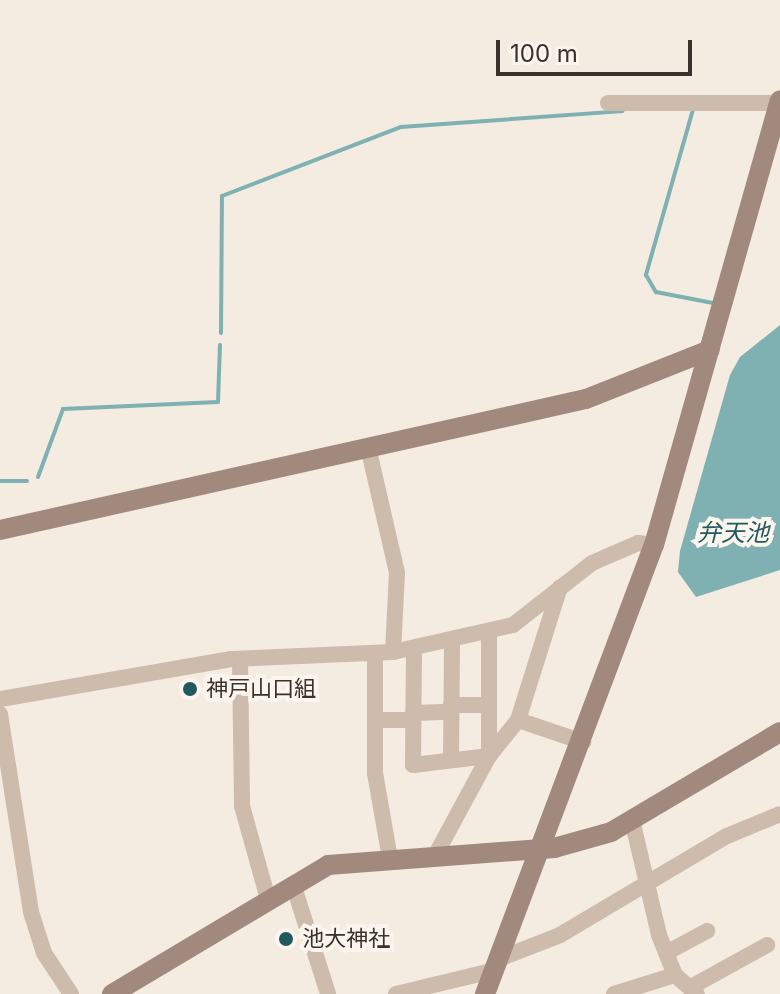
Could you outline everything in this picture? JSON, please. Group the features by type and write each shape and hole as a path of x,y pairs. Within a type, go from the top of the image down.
{"street":[{"path":"485,994 583,742 654,545 780,102 608,103"},
{"path":"0,530 586,399 710,350"},
{"path":"368,447 397,573 393,652"},
{"path":"0,699 240,660 375,655 452,643 513,625 592,563 638,543 654,545"},
{"path":"436,854 489,756 518,720 560,587"},
{"path":"489,632 489,756"},
{"path":"451,760 452,643"},
{"path":"414,649 413,765 489,756"},
{"path":"375,655 376,720 390,859"},
{"path":"240,660 242,806 268,899"},
{"path":"376,720 488,705"},
{"path":"0,714 31,912 44,953 71,994"},
{"path":"518,720 583,742"},
{"path":"112,994 328,865 540,847 633,824 780,732"},
{"path":"396,994 494,966 560,935 727,836 780,814"},
{"path":"633,824 645,886 675,975 694,990 767,945"},
{"path":"293,884 328,994"},
{"path":"666,953 707,931"},
{"path":"614,994 675,975"}],"water":[{"name":"弁天池","path":"780,325 780,570 696,597 678,572 680,551 730,375 740,357"}],"waterway":[{"path":"694,106 646,275 656,292 713,303"},
{"path":"221,333 222,196 401,127 622,111"},
{"path":"38,477 63,409 218,402 220,345"},
{"path":"0,481 27,481"}],"place":[{"name":"神戸山口組","path":"190,689"},
{"name":"池大神社","path":"286,939"}]}
